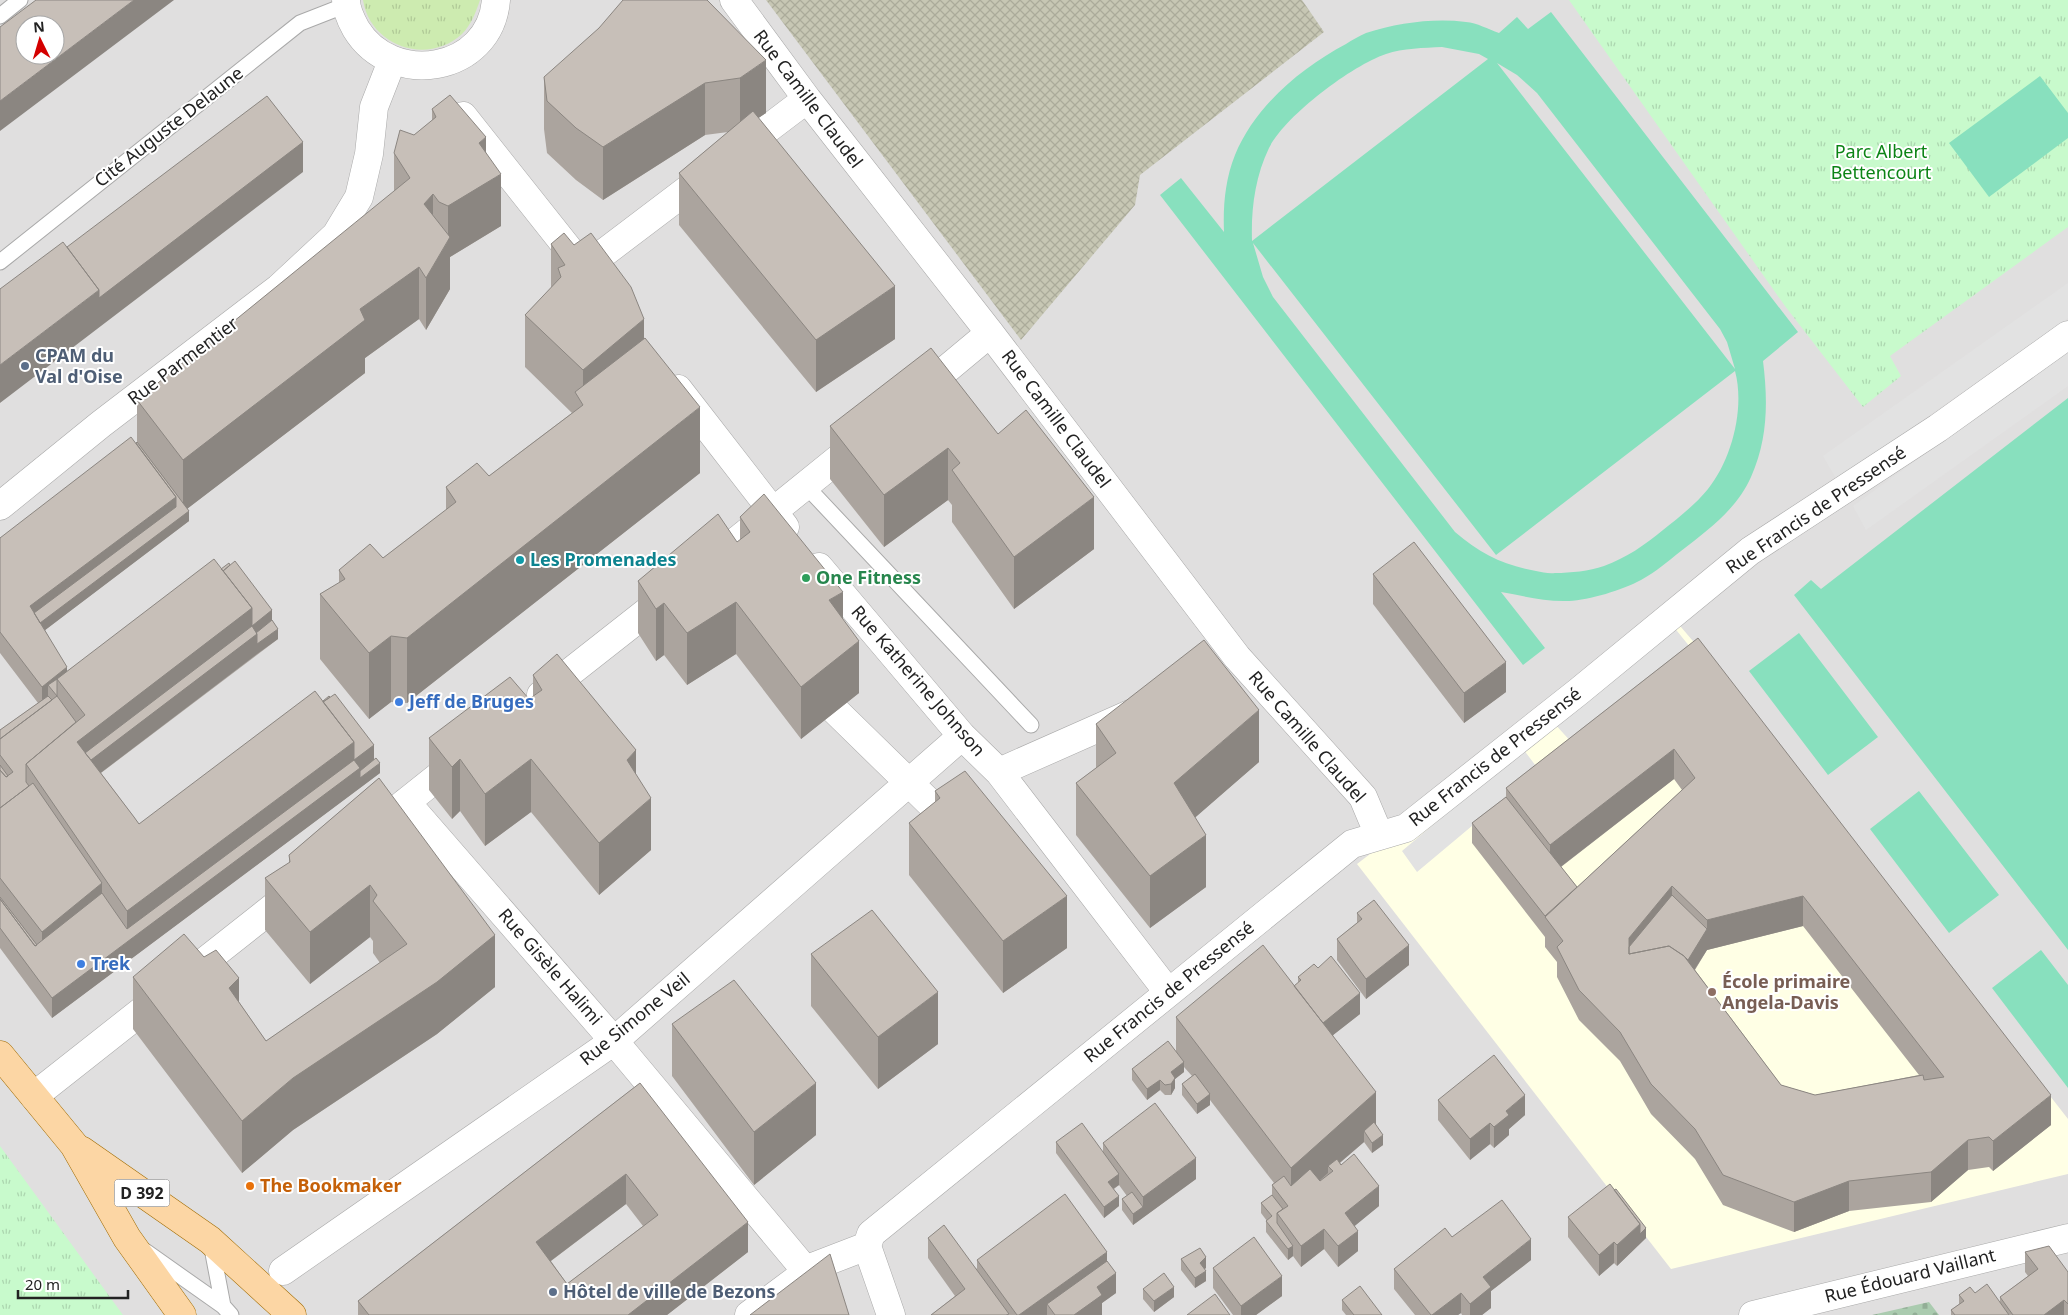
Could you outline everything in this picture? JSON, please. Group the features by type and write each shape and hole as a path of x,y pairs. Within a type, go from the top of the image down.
{"main road":[{"name":"D 392","path":"0,1055 74,1145 127,1238 182,1315"},
{"name":"D 392","path":"74,1145 210,1240 292,1315"}],"street":[{"path":"346,2 352,22 362,39 376,52 392,61 414,66 435,65 456,58 474,46 487,28 496,0"},
{"name":"Rue Camille Claudel","path":"734,0 807,99 990,333 1238,657 1363,797 1379,835"},
{"name":"Rue Parmentier","path":"0,506 101,424 279,288 336,235 359,197 369,154 374,107 392,61"},
{"path":"584,268 807,99"},
{"path":"460,113 602,291"},
{"path":"899,409 990,333"},
{"name":"Rue Francis de Pressensé","path":"867,1246 870,1234 1352,844 1406,828 1578,692 1750,551 1938,428 2068,335"},
{"name":"Rue Katherine Johnson","path":"661,368 773,513 962,736 999,772 1168,992"},
{"path":"523,709 702,581 773,513 876,428"},
{"path":"1214,674 1238,657"},
{"path":"788,665 938,810 968,855"},
{"path":"999,772 1152,704"},
{"name":"Rue Simone Veil","path":"283,1271 614,1041 962,736"},
{"path":"352,845 477,746"},
{"name":"Rue Gisèle Halimi","path":"406,802 614,1041 807,1272"},
{"path":"34,1096 313,876"},
{"name":"Rue Édouard Vaillant","path":"1753,1315 2068,1238"},
{"path":"749,1315 815,1266 867,1246 891,1315"}],"lane":[{"path":"0,16 20,0"},
{"name":"Cité Auguste Delaune","path":"0,262 300,23 346,2"},
{"path":"806,486 1031,725"},
{"path":"127,1238 227,1310"},
{"path":"210,1240 227,1310"}],"shaded area":[{"path":"0,0 2068,0 2068,1315 0,1315"},
{"path":"766,0 1302,0 1324,32 1140,175 1135,205 1021,340"},
{"path":"2068,283 2068,318 1837,480 1823,456"},
{"path":"2068,351 2068,386 1866,530 1853,506"},
{"name":"École primaire Angela-Davis","path":"1675,620 1721,674 2068,1119 2068,1174 1671,1269 1357,864"},
{"path":"1673,626 1690,647 1573,744 1554,723"},
{"path":"1523,749 1539,770 1417,872 1402,851"}],"green space":[{"path":"363,0 480,0 471,22 462,34 448,44 433,49 417,49 402,46 388,39 376,29 368,16"},
{"name":"Parc Albert Bettencourt","path":"1569,0 2068,0 2068,227 1890,356 1901,376 1863,407 1785,306"},
{"path":"1551,12 1798,332 1763,361 1766,405 1764,434 1757,463 1745,489 1738,499 1711,527 1646,577 1634,584 1606,594 1586,599 1551,601 1501,592 1545,648 1523,665 1160,195 1181,178 1224,232 1224,203 1229,174 1235,155 1254,120 1281,90 1296,77 1329,54 1363,34 1403,24 1428,21 1470,23 1499,33 1517,17 1528,29","holes":["1442,47 1479,54 1488,59 1252,241 1253,205 1260,170 1269,148 1289,121 1320,94 1355,69 1372,60 1399,51","1497,63 1517,75 1537,93 1720,329 1727,342 1735,369","1253,243 1496,555 1735,371 1738,385 1737,417 1730,448 1716,477 1698,500 1649,541 1620,559 1592,569 1553,573 1524,569 1503,562 1474,547 1455,532 1273,297 1263,277"]},
{"path":"2040,76 2068,113 2068,138 1989,197 1949,143"},
{"path":"2068,398 2068,950 1794,595 1811,580 1821,589"},
{"path":"1799,633 1878,737 1828,775 1749,671"},
{"path":"1919,791 1999,895 1949,933 1870,829"},
{"path":"2041,950 2068,985 2068,1088 1992,988"},
{"path":"0,1146 123,1315 0,1315"},
{"path":"1929,1302 1939,1315 1872,1315"}],"building":[{"path":"36,0 134,0 65,52 65,15 16,15"},
{"path":"623,0 707,0 766,60 740,78 705,83 603,147 576,128 547,101 544,77 599,28"},
{"path":"15,16 15,65 48,65 0,101 0,27"},
{"path":"450,95 486,137 479,143 501,174 448,206 439,202 433,194 424,204 450,237 426,278 419,267 360,309 365,320 183,460 137,400 410,178 394,153 400,130 414,135 436,117 432,109"},
{"path":"267,96 303,142 99,298 99,290 67,247"},
{"path":"753,111 895,286 816,340 679,173"},
{"path":"564,233 574,245 591,233 631,287 644,319 583,370 525,315 561,277 558,268 565,265 551,244"},
{"path":"63,242 99,290 0,365 0,289"},
{"path":"645,338 700,407 407,638 391,636 369,653 320,594 345,579 339,570 370,544 383,558 456,502 446,487 477,463 489,476 583,405 575,392"},
{"path":"931,348 998,434 1026,410 1094,497 1014,557 952,470 960,463 948,448 884,495 830,426"},
{"path":"131,437 176,497 30,606 67,667 42,687 0,632 0,538"},
{"path":"137,442 189,511 40,623 34,613 176,507 176,497"},
{"path":"764,494 843,592 829,600 859,641 801,687 736,602 687,633 664,603 656,609 638,581 718,514 737,542 750,532 740,517"},
{"path":"1414,542 1506,662 1464,693 1373,574"},
{"path":"214,559 252,608 77,742 139,824 315,691 354,742 127,911 26,764 85,715 57,679"},
{"path":"235,561 272,610 252,626 252,608 223,571"},
{"path":"229,563 230,565 223,571 221,569"},
{"path":"272,620 278,629 257,644 256,633"},
{"path":"252,626 257,634 91,760 85,753"},
{"path":"1698,638 2051,1095 1993,1141 1989,1137 1968,1140 1931,1172 1849,1181 1794,1202 1723,1175 1695,1129 1651,1084 1620,1032 1579,990 1557,947 1563,941 1545,917 1695,778 1674,749 1550,845 1506,788","holes":["1672,886 1707,920 1803,896 1944,1077 1924,1080 1923,1075 1815,1095 1781,1085 1684,956 1669,946 1629,954 1629,938"]},
{"path":"1204,640 1259,710 1174,783 1206,835 1150,876 1076,783 1116,753 1096,724"},
{"path":"557,654 636,750 627,760 651,798 599,843 531,759 485,794 460,759 452,767 429,738 510,677 529,699 542,690 533,675"},
{"path":"57,679 57,696 48,685"},
{"path":"335,694 374,745 354,760 354,742 323,702"},
{"path":"48,696 52,700 0,739 0,730"},
{"path":"57,696 76,722 26,764 26,782 29,786 0,808 0,770 6,777 13,772 0,755 0,739"},
{"path":"376,758 380,763 360,778 360,771"},
{"path":"354,760 360,768 52,998 0,928 0,899 35,946 102,893 127,929"},
{"path":"0,765 8,776 6,777 0,770"},
{"path":"965,771 1067,896 1003,941 909,823 940,798 935,791"},
{"path":"379,778 495,935 437,982 293,1078 242,1121 133,977 184,934 204,957 216,950 239,978 229,988 266,1041 407,944 373,901 377,895 370,885 310,932 265,878 290,862 289,855"},
{"path":"33,783 102,883 42,932 0,878 0,808"},
{"path":"1506,797 1577,887 1545,916 1472,823"},
{"path":"1672,895 1707,929 1688,960 1669,946 1629,954 1629,947"},
{"path":"0,897 37,945 35,946"},
{"path":"1374,900 1409,945 1366,979 1337,939 1362,919 1357,913"},
{"path":"872,910 938,992 878,1037 811,954"},
{"path":"1263,945 1376,1092 1291,1168 1176,1017"},
{"path":"1331,956 1360,993 1323,1023 1294,986 1301,980 1298,977 1314,964 1318,968"},
{"path":"734,980 816,1083 754,1132 672,1024"},
{"path":"1168,1041 1184,1062 1171,1072 1175,1078 1171,1084 1165,1085 1160,1080 1147,1089 1132,1069"},
{"path":"1494,1055 1525,1095 1506,1111 1509,1115 1494,1127 1490,1123 1470,1139 1438,1100"},
{"path":"1195,1074 1210,1094 1197,1104 1182,1084"},
{"path":"640,1083 748,1222 628,1315 369,1315 358,1301","holes":["626,1174 658,1215 567,1284 536,1242"]},
{"path":"1155,1103 1196,1158 1143,1197 1103,1143"},
{"path":"1374,1122 1383,1135 1372,1143 1364,1131"},
{"path":"1082,1123 1119,1174 1108,1182 1119,1196 1104,1207 1056,1142"},
{"path":"1354,1154 1379,1186 1345,1213 1358,1231 1338,1246 1324,1229 1301,1246 1277,1213 1288,1206 1272,1185 1284,1176 1291,1186 1310,1169 1320,1181 1333,1171 1328,1166 1337,1159 1341,1165"},
{"path":"1610,1184 1640,1224 1617,1245 1614,1242 1599,1255 1568,1217"},
{"path":"1616,1189 1646,1228 1640,1234 1640,1224 1614,1190"},
{"path":"1132,1192 1143,1207 1133,1214 1122,1199"},
{"path":"1065,1194 1107,1252 1017,1315 977,1260"},
{"path":"1272,1195 1283,1209 1277,1213 1277,1223 1293,1246 1288,1249 1266,1221 1272,1216 1261,1203"},
{"path":"1502,1200 1531,1239 1483,1277 1491,1287 1470,1304 1461,1293 1431,1315 1394,1269 1445,1228 1452,1237"},
{"path":"944,1225 1009,1314 931,1315 965,1289 928,1238"},
{"path":"1254,1237 1282,1276 1241,1306 1213,1268"},
{"path":"2049,1246 2068,1272 2068,1304 2064,1300 2044,1315 2013,1315 2000,1297 2038,1269 2025,1252"},
{"path":"1200,1248 1206,1257 1200,1263 1206,1271 1195,1278 1181,1259"},
{"path":"830,1254 849,1315 750,1315"},
{"path":"1107,1261 1116,1273 1097,1287 1102,1295 1074,1315 1055,1315 1047,1304"},
{"path":"1164,1273 1174,1287 1154,1301 1143,1289"},
{"path":"1987,1284 2009,1315 1955,1315 1951,1310 1964,1301 1959,1295 1970,1287 1975,1293"},
{"path":"1360,1286 1382,1315 1354,1315 1342,1300"},
{"path":"1215,1294 1230,1315 1187,1315"}],"place":[{"name":"CPAM du Val d'Oise","path":"25,366"},
{"name":"Les Promenades","path":"520,560"},
{"name":"One Fitness","path":"806,578"},
{"name":"Jeff de Bruges","path":"399,702"},
{"name":"Trek","path":"81,964"},
{"name":"École primaire Angela-Davis","path":"1712,992"},
{"name":"The Bookmaker","path":"250,1186"},
{"name":"Hôtel de ville de Bezons","path":"553,1292"}]}
